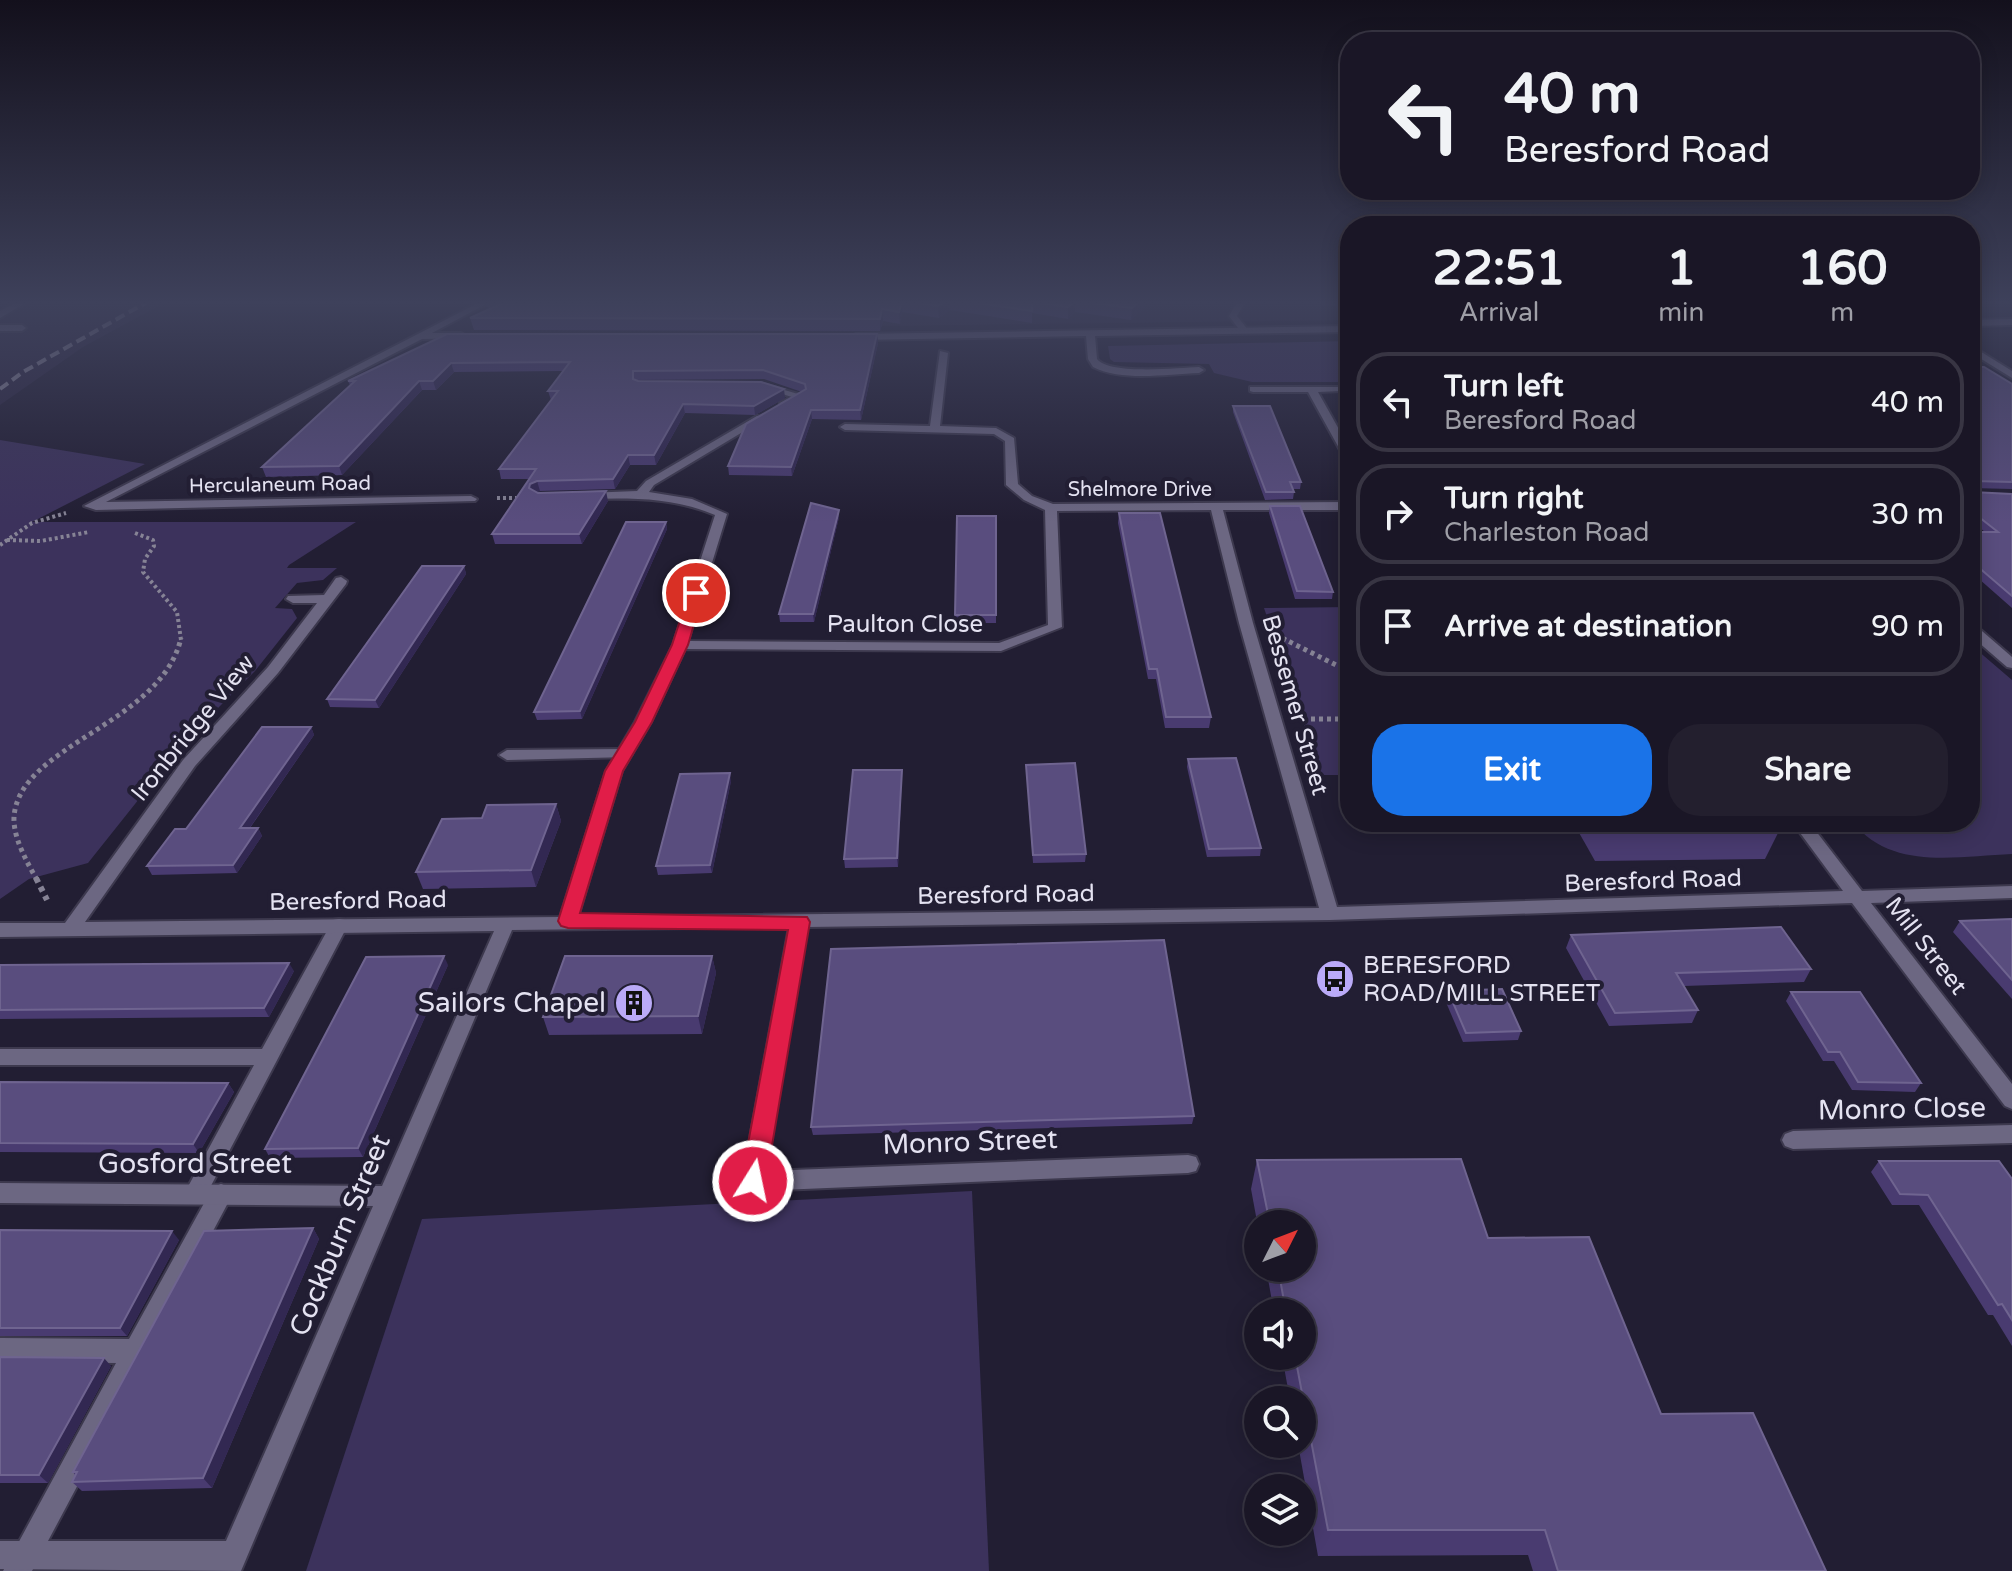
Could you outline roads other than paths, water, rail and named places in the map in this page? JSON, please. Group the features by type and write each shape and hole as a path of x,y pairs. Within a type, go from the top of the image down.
{"street":[{"name":"Herculaneum Road","path":"344,375 90,506 471,499"},
{"path":"935,428 941,375"},
{"path":"641,494 650,483 800,396 764,385 749,385"},
{"path":"1253,389 1338,389"},
{"path":"1312,390 1340,441"},
{"name":"Shelmore Drive","path":"845,427 985,428 1005,435 1010,440 1012,485 1028,498 1051,508 1340,506"},
{"path":"540,497 641,494 695,501 721,514 680,645 643,722 614,771 568,921"},
{"name":"Paulton Close","path":"680,645 1001,647 1055,627 1051,508"},
{"name":"Bessemer Street","path":"1217,509 1246,623 1330,914"},
{"name":"Ironbridge View","path":"71,928 189,763 273,670 341,581"},
{"path":"293,599 327,599"},
{"path":"1980,637 2012,664"},
{"path":"507,755 624,754"},
{"name":"Mill Street","path":"1807,832 2012,1100"},
{"name":"Beresford Road","path":"0,930 1330,914 2012,892"},
{"name":"Monro Street","path":"799,922 753,1181 1188,1164"},
{"name":"Cockburn Street","path":"230,1563 506,923"},
{"path":"195,1194 339,925"},
{"path":"0,1057 267,1057"},
{"name":"Monro Close","path":"1793,1140 2012,1134"},
{"name":"Gosford Street","path":"0,1193 390,1196"},
{"path":"221,1194 136,1351 14,1560 230,1563"},
{"path":"0,1350 136,1351"}],"railway":[{"path":"0,389 19,375"}],"place":[{"name":"BERESFORD ROAD/MILL STREET","path":"1335,979"},
{"name":"Sailors Chapel","path":"634,1003"}]}
